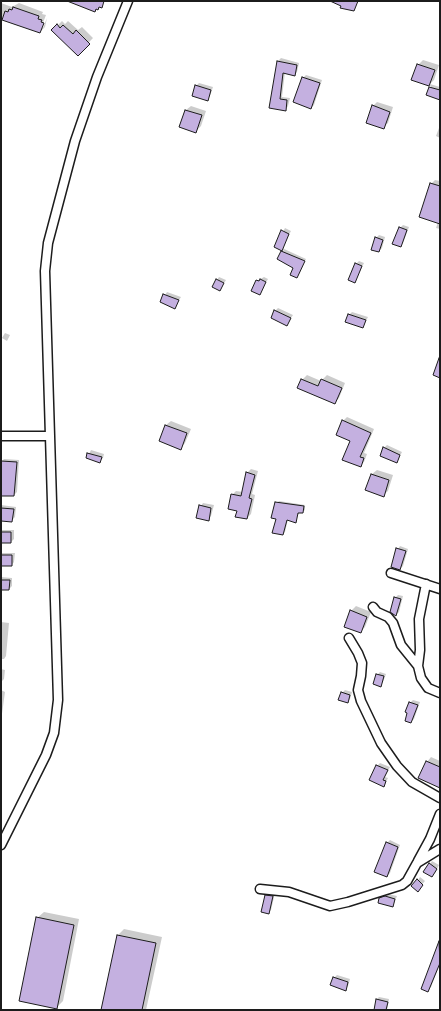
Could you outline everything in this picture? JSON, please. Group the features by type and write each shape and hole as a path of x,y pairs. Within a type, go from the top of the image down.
{"street":[{"path":"1,846 46,755 54,733 58,700 45,271 48,243 75,141 97,78 128,1"},
{"path":"1,436 50,436"},
{"path":"391,573 440,590"},
{"path":"426,584 419,619 420,650 418,666 421,678 428,688 440,693"},
{"path":"373,607 377,612 388,617 393,623 401,645 418,666"},
{"path":"349,638 362,663 358,690 361,701 381,743 397,766 412,782 440,798"},
{"path":"260,889 289,892 330,906 402,885 407,882 418,863 440,814"},
{"path":"418,863 440,849"}],"building":[{"path":"67,1 104,1 102,8 99,7 95,12"},
{"path":"330,1 358,1 354,11 340,8 341,6"},
{"path":"13,7 39,16 38,19 44,23 40,33 2,20 5,11 12,10"},
{"path":"57,24 60,28 63,25 73,34 76,30 90,44 78,56 51,30"},
{"path":"277,61 297,65 295,76 283,73 280,99 287,100 286,111 269,108"},
{"path":"417,64 435,70 429,86 411,80"},
{"path":"302,77 320,83 311,109 293,102"},
{"path":"195,85 211,90 208,101 192,96"},
{"path":"429,87 440,90 440,100 426,95"},
{"path":"372,105 390,112 384,129 366,123"},
{"path":"185,110 202,115 196,133 179,127"},
{"path":"430,183 440,186 440,224 419,217"},
{"path":"399,227 407,230 401,247 392,244"},
{"path":"281,230 289,234 282,251 274,247"},
{"path":"375,237 383,240 379,252 371,250"},
{"path":"281,251 305,261 297,278 290,275 293,268 277,259"},
{"path":"355,263 362,266 355,283 348,280"},
{"path":"216,279 224,283 220,291 212,287"},
{"path":"260,279 266,282 260,295 251,291 256,280 259,281"},
{"path":"163,294 179,300 175,309 160,302"},
{"path":"274,310 291,318 287,326 271,318"},
{"path":"348,314 366,320 363,328 345,322"},
{"path":"440,358 440,378 433,375"},
{"path":"301,379 318,386 321,379 342,388 335,404 297,388"},
{"path":"342,420 371,433 360,457 364,458 361,467 342,460 350,441 336,435"},
{"path":"165,425 187,433 181,450 159,441"},
{"path":"383,447 400,455 397,463 380,456"},
{"path":"87,453 102,457 100,463 86,458"},
{"path":"1,461 17,462 14,496 1,496"},
{"path":"246,472 255,475 249,498 252,499 247,519 235,517 237,511 228,509 231,494 241,496"},
{"path":"371,474 389,480 384,497 365,490"},
{"path":"275,502 304,506 303,513 298,513 296,523 287,520 283,535 272,533 276,519 271,518"},
{"path":"199,505 211,508 209,521 196,518"},
{"path":"1,508 14,509 12,522 1,521"},
{"path":"1,532 11,532 11,543 1,543"},
{"path":"396,548 406,551 400,570 391,567"},
{"path":"1,555 12,555 12,566 1,566"},
{"path":"1,580 10,580 9,590 1,590"},
{"path":"394,597 401,599 396,616 390,612"},
{"path":"350,610 367,617 361,633 344,627"},
{"path":"376,674 384,676 381,687 373,684"},
{"path":"341,692 350,695 348,703 338,700"},
{"path":"409,702 418,705 411,723 405,721 407,713 405,712"},
{"path":"426,761 440,767 440,788 418,778"},
{"path":"376,765 388,770 383,780 386,781 384,787 369,780"},
{"path":"386,842 398,847 387,877 374,872"},
{"path":"429,863 437,869 432,877 423,872"},
{"path":"417,879 423,885 418,892 411,886"},
{"path":"265,895 273,896 269,914 261,912"},
{"path":"385,896 395,899 393,907 378,903 379,898"},
{"path":"36,917 74,925 57,1009 19,1001"},
{"path":"117,935 156,943 142,1010 101,1010"},
{"path":"439,941 440,963 428,992 421,989"},
{"path":"333,977 348,982 346,991 330,985"},
{"path":"376,999 388,1002 386,1010 374,1010"}]}
